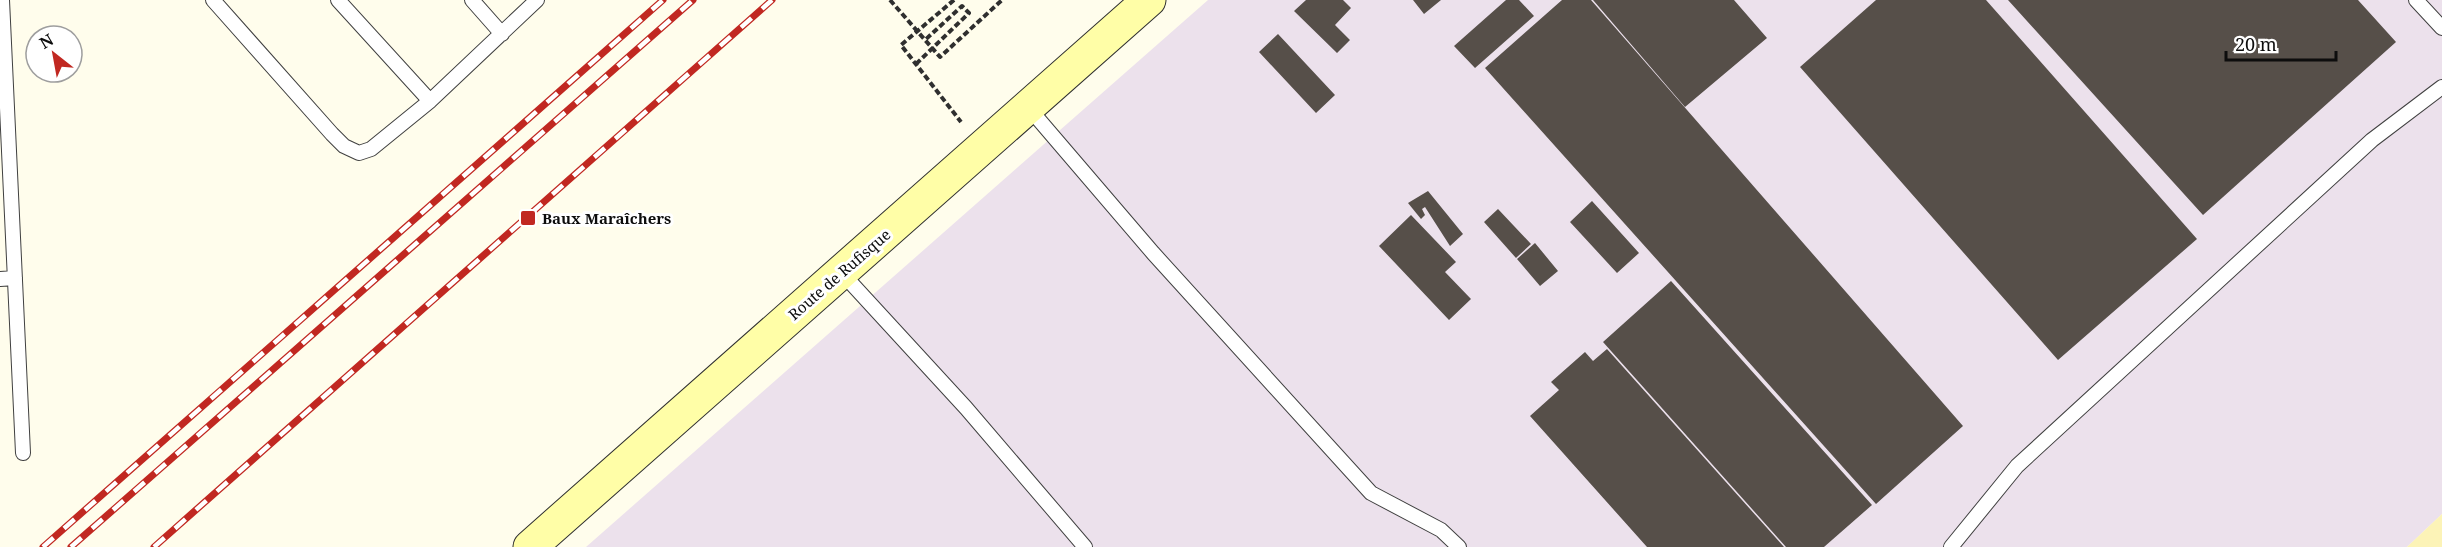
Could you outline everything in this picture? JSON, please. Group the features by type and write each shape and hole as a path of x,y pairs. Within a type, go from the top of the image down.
{"main road":[{"name":"Route de Rufisque","path":"530,547 1149,0"}],"lane":[{"path":"2,0 23,453"},
{"path":"213,0 332,134 353,152 365,153 430,101 537,0"},
{"path":"338,0 430,101"},
{"path":"472,0 502,33"},
{"path":"2416,0 2442,28"},
{"path":"1951,547 2016,466 2372,140 2442,87"},
{"path":"1028,107 1160,262 1371,493 1441,530 1459,547"},
{"path":"841,272 966,408 1085,547"},
{"path":"0,279 15,278"}],"path":[{"path":"890,0 940,57 1002,0"},
{"path":"954,0 901,45 981,148"},
{"path":"916,64 969,13 962,6 925,40"}],"shaded area":[{"path":"1208,0 2442,0 2442,514 2407,547 586,547"}],"sand":[{"path":"2442,514 2442,547 2407,547"}],"building":[{"path":"1306,0 1343,0 1351,8 1335,25 1350,40 1337,53 1294,11"},
{"path":"1413,0 1441,0 1424,14"},
{"path":"1506,0 1519,0 1534,16 1475,68 1454,46"},
{"path":"1562,0 1591,0 1963,426 1876,504 1485,68"},
{"path":"1593,0 1734,0 1767,38 1685,107"},
{"path":"1876,0 1986,0 2197,239 2058,360 1800,67"},
{"path":"2008,0 2358,0 2396,42 2203,215"},
{"path":"1278,34 1335,95 1316,113 1259,52"},
{"path":"1428,191 1463,234 1450,246 1425,207 1422,209 1425,215 1421,219 1408,203"},
{"path":"1592,201 1639,253 1617,273 1570,222"},
{"path":"1498,209 1531,244 1516,258 1484,222"},
{"path":"1411,215 1456,262 1445,272 1471,299 1449,320 1379,246"},
{"path":"1535,243 1558,271 1540,286 1517,259"},
{"path":"1671,281 1872,505 1824,547 1786,547 1603,342"},
{"path":"1607,349 1784,547 1647,547 1530,416 1559,390 1551,382 1585,352 1593,361"}],"railway":[{"path":"43,547 663,0"},
{"path":"71,547 693,0"},
{"path":"154,547 772,0"}],"place":[{"name":"Baux Maraîchers","path":"528,218"}]}
